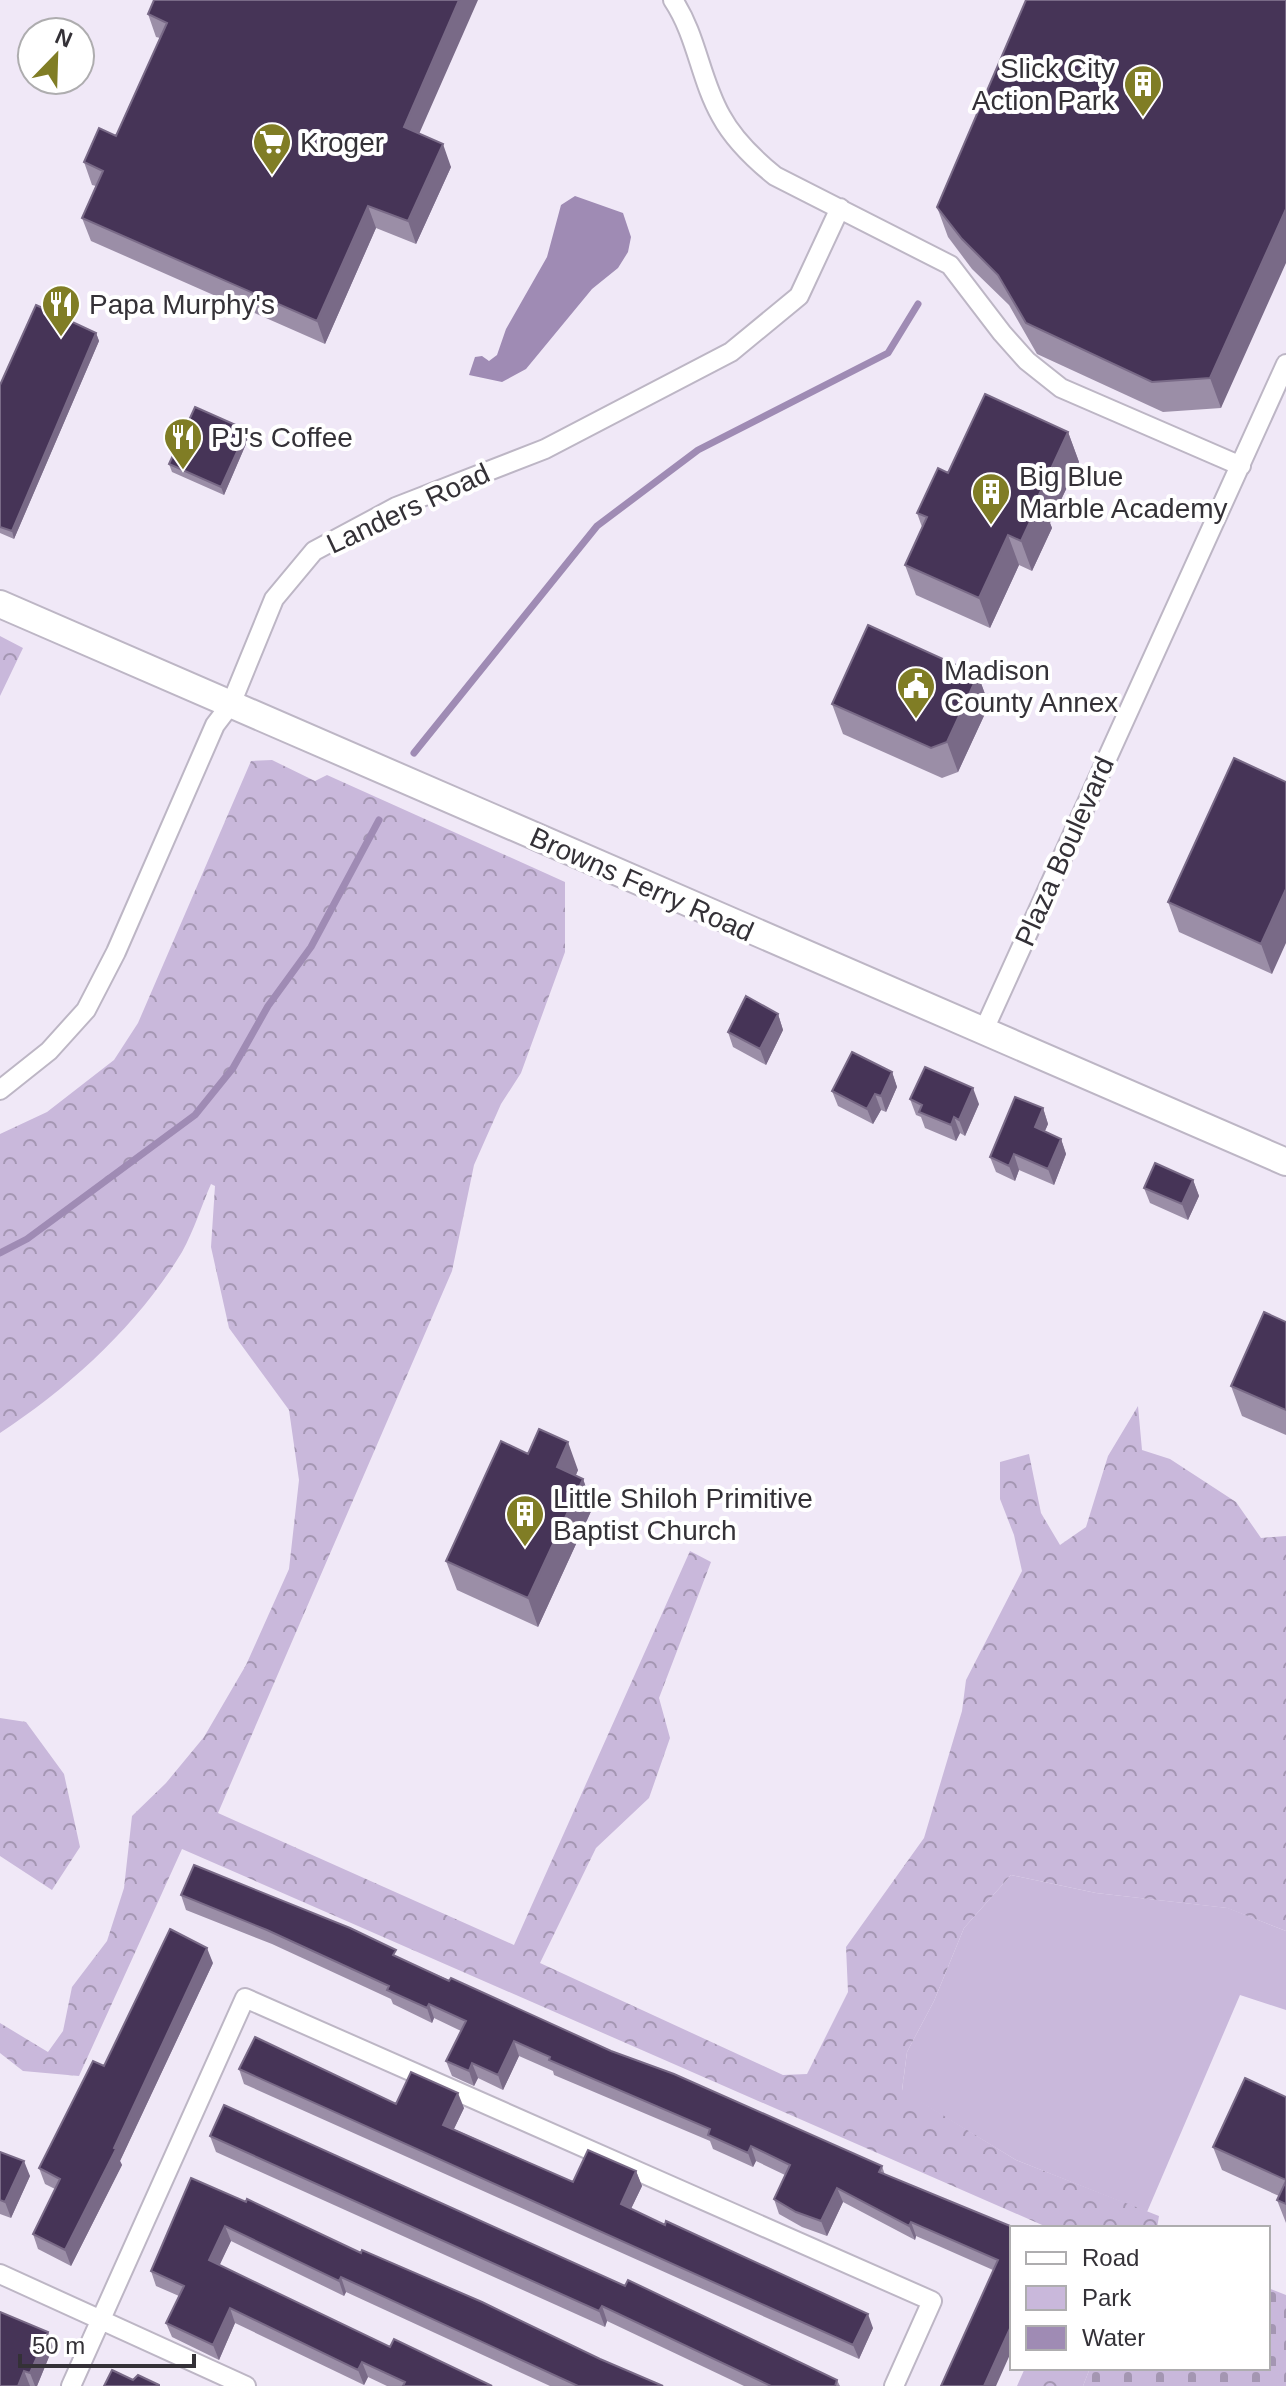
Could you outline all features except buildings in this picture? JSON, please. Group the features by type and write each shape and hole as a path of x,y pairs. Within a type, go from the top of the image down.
{"main road":[{"name":"Browns Ferry Road","path":"0,604 1286,1162"}],"street":[{"path":"673,0 692,33 720,114 754,159 775,176 950,265 1027,361 1061,388 1241,466"},
{"name":"Landers Road","path":"0,1090 49,1051 86,1010 116,952 215,725 231,704 274,599 314,551 396,507 545,449 731,352 799,296 840,208"},
{"name":"Plaza Boulevard","path":"983,1032 1286,364"},
{"path":"71,2386 245,1998 932,2301 894,2386"},
{"path":"0,2274 246,2386"}],"green space":[{"path":"0,636 23,648 0,696"},
{"path":"272,760 315,781 327,775 565,882 565,952 521,1073 501,1104 474,1165 452,1271 218,1813 514,1945 690,1551 711,1562 659,1698 670,1738 649,1798 596,1848 540,1963 783,2075 807,2074 848,1992 846,1947 924,1838 962,1711 966,1680 1022,1571 1014,1535 1000,1499 1000,1462 1029,1454 1041,1513 1060,1545 1086,1527 1108,1456 1138,1406 1142,1450 1170,1459 1236,1502 1261,1538 1286,1536 1286,1931 1227,1908 1096,1893 1011,1875 964,1928 934,2001 907,2052 902,2090 1016,2160 1159,2216 1157,2226 1044,2226 182,1849 79,2076 23,2071 0,2053 0,2023 48,2052 63,2031 72,1987 107,1941 124,1888 132,1816 166,1783 204,1737 246,1665 289,1569 299,1480 289,1410 229,1328 211,1247 215,1186 211,1184 182,1252 145,1305 77,1375 0,1433 0,1134 47,1112 114,1060 138,1023 251,761"},
{"path":"0,1718 26,1722 64,1774 80,1847 52,1890 0,1856"},
{"path":"1011,1875 1096,1893 1228,1908 1286,1931 1286,2010 1240,1995 1147,2212 1016,2160 902,2091 907,2052 934,2001 964,1928"},
{"path":"1270,2289 1286,2295 1286,2386 1083,2386 1089,2370 1270,2370"},
{"path":"1024,2370 1089,2370 1083,2386 1017,2386"}],"water":[{"path":"575,196 623,213 631,237 628,252 618,268 592,289 526,369 502,382 469,375 475,357 482,356 489,361 497,355 506,329 547,257 561,205"}],"waterway":[{"path":"414,753 597,526 698,450 888,353 918,304"},
{"path":"0,1253 27,1239 195,1115 233,1068 268,1006 311,947 379,820"}],"place":[{"name":"Slick City Action Park","path":"1143,118"},
{"name":"Kroger","path":"272,176"},
{"name":"Papa Murphy's","path":"61,338"},
{"name":"PJ's Coffee","path":"183,471"},
{"name":"Big Blue Marble Academy","path":"991,526"},
{"name":"Madison County Annex","path":"916,720"},
{"name":"Little Shiloh Primitive Baptist Church","path":"525,1548"}]}
